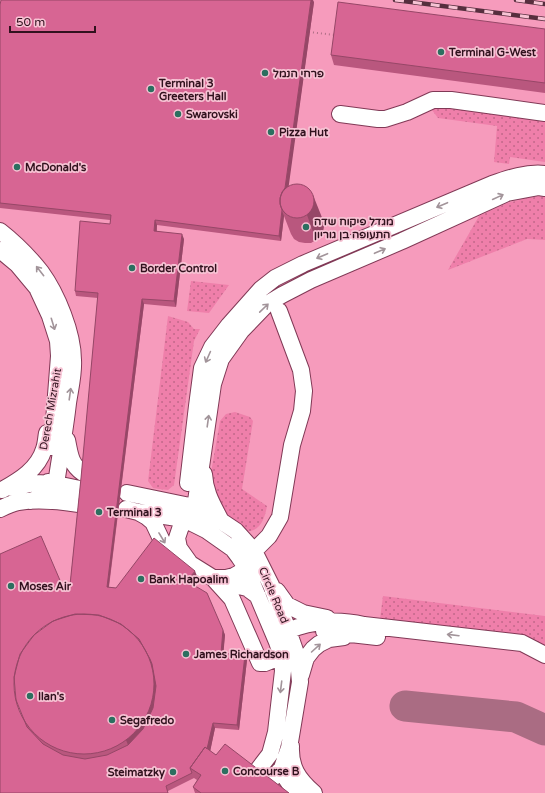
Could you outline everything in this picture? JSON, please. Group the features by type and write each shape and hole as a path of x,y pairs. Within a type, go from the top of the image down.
{"street":[{"path":"340,114 385,119 407,112 433,100 451,100 545,113"},
{"path":"188,510 197,406 202,368 212,347 229,325 261,289 274,278 303,264 492,184 516,176 545,174"},
{"path":"258,596 247,588 219,584 213,578 189,562 179,548 178,538 180,529 188,510 203,451 213,384 221,359 241,331 267,304 310,280 402,241 507,193 539,187 545,188"},
{"name":"Derech Mizrahit","path":"0,231 23,252 41,272 54,293 64,316 70,338 73,360 66,420 51,487"},
{"name":"Derech Mizrahit","path":"0,250 18,264 37,288 50,316 58,341 59,356 51,487"},
{"path":"213,578 226,578 234,576 240,572 254,551 269,536 280,517 292,445 302,411 304,391 301,370 279,311"},
{"name":"Derech Mizrahit","path":"1,491 20,480 31,470 38,462 44,449 59,356"},
{"path":"159,499 171,495 181,486 192,422 197,406"},
{"name":"Derech Mizrahit","path":"66,420 67,439 71,459 76,468 77,492"},
{"path":"203,451 205,486 221,521"},
{"path":"1,491 35,483 77,492"},
{"path":"31,501 48,494 51,487"},
{"path":"0,509 17,502 46,501 77,492"},
{"name":"Circle Road","path":"127,493 159,499 221,521 236,531 254,551 271,585 298,660 300,682 289,748 282,768 274,778"},
{"name":"Circle Road","path":"189,562 173,553 162,541 153,522 147,517 132,510 188,510 206,530 233,549 245,566 282,656 283,671 276,732 270,754 257,771"},
{"path":"233,549 247,552 254,551"},
{"path":"213,578 232,599 260,663 264,663 282,656 282,642 288,635 312,623 344,622"},
{"path":"271,585 287,605 304,612 344,622 522,643 545,655"},
{"path":"266,616 281,636 322,631 362,635 524,654 545,666"},
{"path":"300,682 306,658 313,649 329,639 362,635"},
{"path":"291,734 291,756 294,768 301,780 314,793"},
{"path":"285,758 284,772 286,780 299,793"}],"path":[{"path":"309,32 338,36"}],"shaded area":[{"path":"0,0 545,0 545,793 0,793"},
{"path":"432,105 545,118 545,162 510,157 509,164 494,162 497,126 438,118 432,110"},
{"path":"542,196 545,197 545,240 527,239 448,270 479,216 507,203"},
{"path":"191,281 229,285 209,313 187,311"},
{"path":"168,316 188,322 194,329 200,329 194,341 174,485 168,490 153,488 148,481"},
{"path":"235,412 250,417 253,421 242,489 267,506 261,523 251,531 246,531 222,512 209,484 220,421 226,414"},
{"path":"383,596 545,616 545,646 380,619"}],"building":[{"path":"1,0 311,0 285,188 280,198 282,210 279,236 155,220 154,231 182,234 174,301 142,299 107,587 116,588 154,538 195,571 187,581 207,593 223,630 221,653 245,655 237,725 213,723 207,749 205,747 190,768 192,773 166,786 168,793 0,793 0,554 41,536 62,585 70,585 98,293 75,291 80,221 110,224 111,215 0,203","holes":["75,614 99,615 121,624 139,639 152,664 156,686 153,708 143,729 128,745 107,755 85,759 63,755 43,744 27,727 16,700 14,677 20,654 34,635 53,621"]},
{"name":"Terminal G-West","path":"338,2 545,29 545,83 331,55"},
{"path":"294,184 300,184 304,185 311,191 314,201 313,208 307,215 300,218 294,218 290,217 283,211 280,204 280,198 281,194 287,187"},
{"path":"84,614 104,617 111,620 123,626 138,640 151,664 154,684 151,704 148,711 142,723 128,738 104,751 84,754 64,751 57,748 45,742 30,728 17,704 14,684 17,664 20,657 26,645 40,630 64,617"},
{"name":"Concourse B","path":"225,744 289,793 201,793 193,787 201,775 190,768 205,747 216,755"}],"taxiway":[{"path":"405,706 516,717 545,730"}],"railway":[{"path":"395,0 545,19"},
{"path":"516,0 545,4"}],"place":[{"name":"Terminal G-West","path":"441,52"},
{"name":"פרחי הנמל","path":"265,73"},
{"name":"Terminal 3 Greeters Hall","path":"151,89"},
{"name":"Swarovski","path":"178,114"},
{"name":"Pizza Hut","path":"271,132"},
{"name":"McDonald's","path":"17,167"},
{"name":"מגדל פיקוח שדה התעופה בן גוריון","path":"306,227"},
{"name":"Border Control","path":"132,268"},
{"name":"Terminal 3","path":"99,512"},
{"name":"Bank Hapoalim","path":"141,579"},
{"name":"Moses Air","path":"11,586"},
{"name":"James Richardson","path":"186,654"},
{"name":"Ilan's","path":"30,696"},
{"name":"Segafredo","path":"112,720"},
{"name":"Concourse B","path":"225,771"},
{"name":"Steimatzky","path":"173,772"}]}
